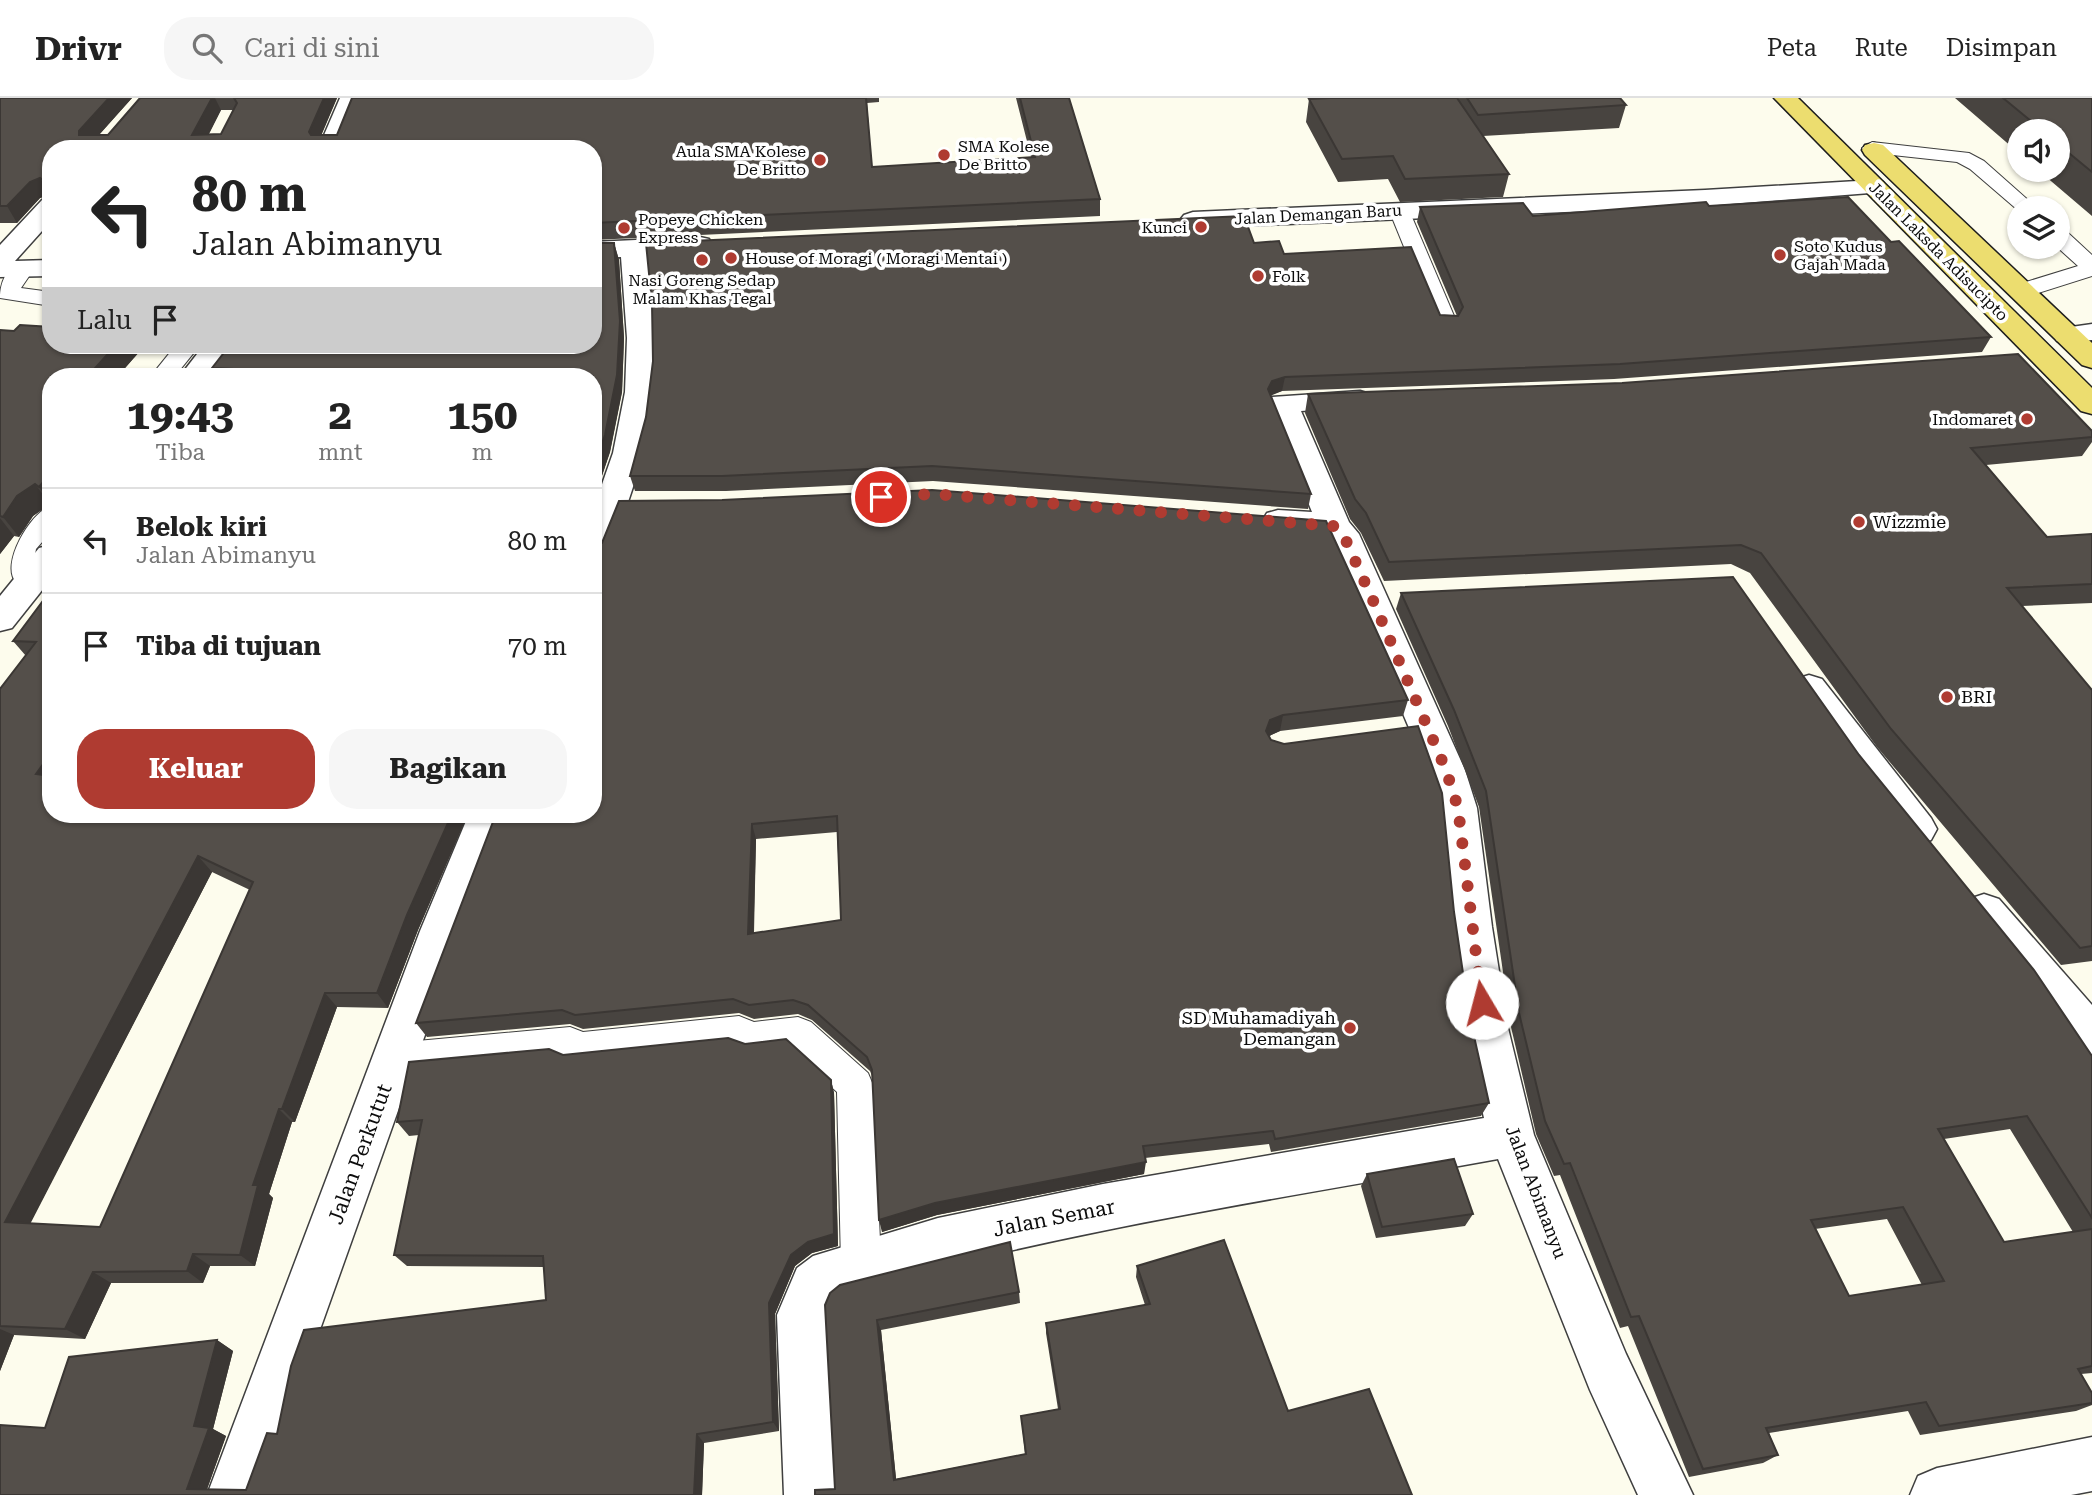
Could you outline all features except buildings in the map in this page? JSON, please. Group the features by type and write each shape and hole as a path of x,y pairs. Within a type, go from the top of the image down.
{"main road":[{"name":"Jalan Laksda Adisucipto","path":"1785,98 2092,405"},
{"name":"Jalan Laksda Adisucipto","path":"1863,140 2021,291 2079,334 2092,359"}],"street":[{"path":"334,140 351,98"},
{"name":"Jalan Demangan Baru","path":"1162,222 1705,198 1874,187"},
{"path":"42,213 10,240 8,266 42,268"},
{"path":"602,250 730,243"},
{"path":"602,538 625,505 628,453 640,392 641,350 633,248"},
{"path":"200,368 212,354"},
{"path":"2006,362 2046,359"},
{"name":"Jalan Abimanyu","path":"1391,398 1283,404 1334,526 1343,534 1384,595 1415,729 1458,808 1471,927 1486,1028 1511,1135 1608,1372 1666,1495"},
{"path":"1245,519 1334,526"},
{"path":"0,619 42,567"},
{"path":"1791,664 1939,858"},
{"name":"Jalan Perkutut","path":"234,1495 441,931 484,823"},
{"path":"1966,889 2092,1037"},
{"name":"Jalan Semar","path":"811,1495 803,1315 814,1285 830,1273 938,1242 1103,1207 1511,1135"},
{"path":"1937,1495 2092,1464"}],"lane":[{"path":"1863,140 1962,157 1977,165 2013,196"},
{"path":"1399,210 1446,323"},
{"path":"2021,291 2092,268 2070,247"},
{"path":"8,266 8,293 19,297 42,298"},
{"path":"169,368 181,354"},
{"path":"42,526 19,555 18,565 21,573 42,567"},
{"path":"395,1059 570,1042 570,1050 739,1032 750,1039 798,1033 855,1085 861,1263"}],"place":[{"name":"SMA Kolese De Britto","path":"944,155"},
{"name":"Aula SMA Kolese De Britto","path":"820,160"},
{"name":"Kunci","path":"1201,227"},
{"name":"Popeye Chicken Express","path":"624,228"},
{"name":"Soto Kudus Gajah Mada","path":"1780,255"},
{"name":"House of Moragi ( Moragi Mentai )","path":"731,258"},
{"name":"Nasi Goreng Sedap Malam Khas Tegal","path":"702,260"},
{"name":"Folk","path":"1258,276"},
{"name":"Indomaret","path":"2027,419"},
{"name":"Wizzmie","path":"1859,522"},
{"name":"BRI","path":"1947,697"},
{"name":"SD Muhamadiyah Demangan","path":"1350,1028"}],"route":[{"path":"881,497 933,494 1334,526 1343,534 1371,596 1446,770 1458,808 1482,1003"}]}
